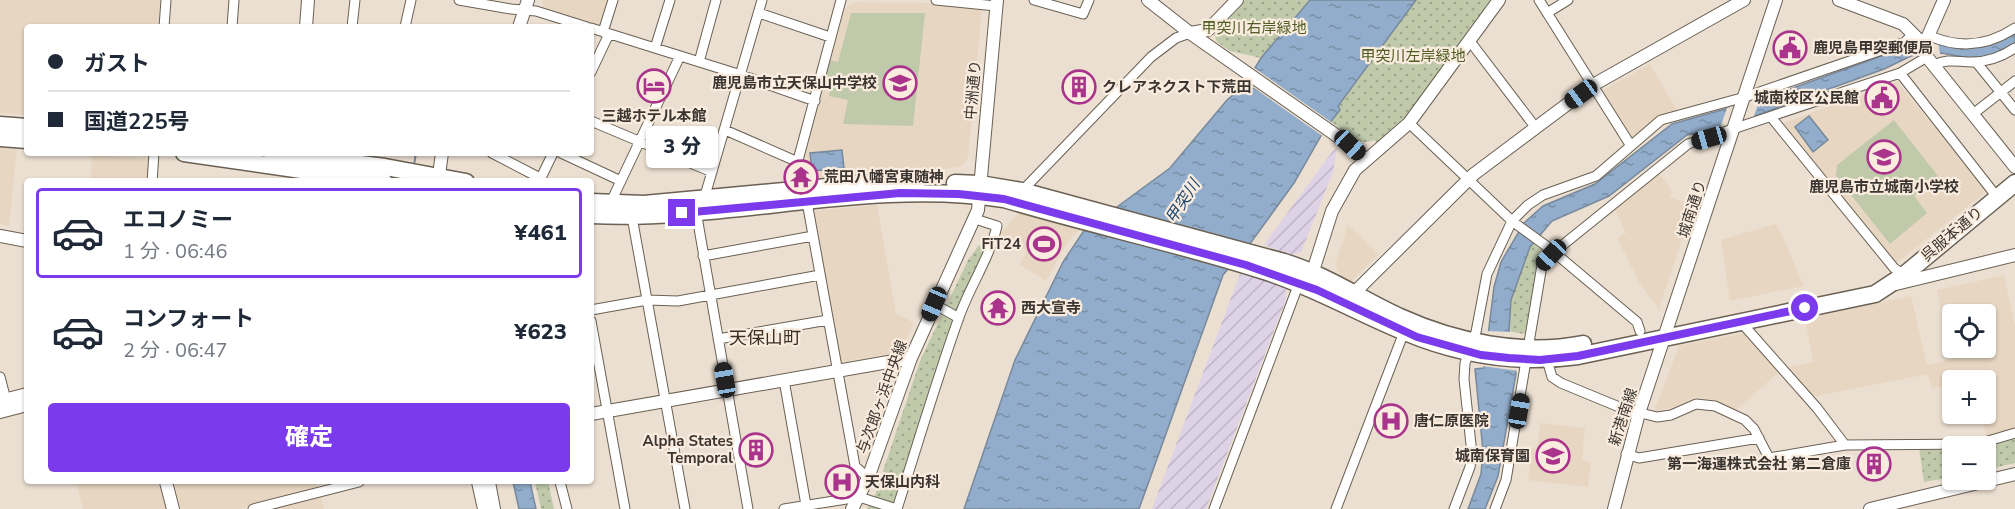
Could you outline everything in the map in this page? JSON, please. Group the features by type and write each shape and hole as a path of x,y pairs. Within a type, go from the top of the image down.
{"highway":[{"path":"0,125 24,127"},
{"path":"0,138 24,140"},
{"path":"211,156 293,165 386,169"},
{"path":"277,156 293,165 338,157 386,169 434,177"},
{"path":"594,202 644,204 881,182 1022,191 1090,216"},
{"name":"呉服本通り","path":"1667,330 1739,321 1875,294 1904,275 2015,183"},
{"path":"594,215 632,217 695,213 900,193 980,190 1004,199 1090,216 1251,259 1313,271 1354,294 1477,348"},
{"path":"1251,259 1404,332 1477,348 1526,353 1547,360 1578,356 1667,330 1873,284 1889,286"},
{"path":"1526,353 1570,347 1640,331 1667,330"}],"street":[{"path":"164,24 166,0"},
{"path":"232,24 234,0"},
{"path":"306,24 308,0"},
{"path":"352,24 355,0"},
{"path":"406,24 411,0"},
{"path":"594,64 606,33 613,0"},
{"path":"655,48 670,0"},
{"path":"699,62 716,0"},
{"path":"748,509 695,213 705,198 762,0"},
{"path":"790,190 841,0"},
{"path":"936,0 996,3"},
{"path":"1034,0 1083,15 1089,0"},
{"path":"1148,0 1190,33 1345,141 1366,160"},
{"path":"1022,191 1151,57 1176,38 1208,30 1237,0"},
{"path":"1214,509 1299,283 1313,271 1332,211 1352,175 1409,123 1500,0"},
{"path":"1539,0 1631,146"},
{"path":"1547,13 1568,0"},
{"path":"1354,294 1467,180 1593,85 1744,0"},
{"name":"城南通り","path":"1667,330 1776,0"},
{"path":"1944,0 1928,39 1930,61 2015,167"},
{"path":"464,1 527,5 540,12 577,24"},
{"path":"1842,1 1904,24 1913,34 1928,39 1967,45 1995,40 2015,28"},
{"name":"中洲通り","path":"980,190 996,3"},
{"path":"520,24 527,5"},
{"path":"759,12 830,37"},
{"path":"594,29 815,101"},
{"path":"1454,509 1470,467 1472,454 1464,379 1477,348 1487,274 1515,223 1528,205 1543,195 1596,176 1661,120 1744,99 1905,42 1913,34"},
{"path":"1469,40 1536,128"},
{"path":"1495,509 1506,480 1542,265 1554,252 1688,144 1930,61 1946,59 1976,62 1999,56 2015,48"},
{"path":"610,204 680,56"},
{"path":"1976,62 2015,110"},
{"path":"1900,73 1997,197"},
{"path":"1973,114 2015,81"},
{"path":"1771,117 1894,268 1904,275"},
{"path":"594,122 712,172"},
{"path":"1409,123 1515,223 1554,252 1637,322 1640,331"},
{"path":"725,130 798,162"},
{"path":"152,178 154,156"},
{"path":"434,177 441,156"},
{"path":"497,156 536,178"},
{"path":"541,178 552,156"},
{"path":"567,156 621,181"},
{"name":"与次郎ヶ浜中央線","path":"852,509 868,478 911,358 975,219 980,190"},
{"path":"807,202 855,466 868,478"},
{"path":"632,217 685,509"},
{"path":"784,509 859,497 897,509 959,318 974,279 990,253 997,226 975,219"},
{"path":"0,236 24,240"},
{"path":"703,256 813,236"},
{"path":"1889,286 2015,255"},
{"path":"594,309 647,300 678,301 820,275"},
{"path":"934,304 959,318"},
{"path":"718,339 828,320"},
{"path":"1739,321 1817,408 1845,445"},
{"name":"新港南線","path":"1614,509 1626,454 1667,330"},
{"path":"1336,509 1404,332"},
{"path":"594,338 625,509"},
{"path":"594,413 911,358"},
{"path":"1547,360 1552,377 1561,383 1639,413 1664,417 1696,404 1715,406 1745,420 1759,438 1768,458 1845,445 1957,446 1978,444 2015,433"},
{"path":"0,377 4,406"},
{"path":"784,380 806,505"},
{"path":"4,406 24,396"},
{"path":"4,406 24,405"},
{"path":"1626,454 1639,458 1759,438"},
{"path":"1870,509 2015,474"},
{"path":"167,484 173,509"},
{"path":"253,509 351,484"},
{"path":"478,484 484,509"},
{"path":"489,484 494,509"},
{"path":"561,484 567,509"}],"shaded area":[{"path":"0,0 160,0 158,24 24,24 24,115 0,113"},
{"path":"543,0 610,0 602,25 597,27 594,24 543,9"},
{"name":"鹿児島市立天保山中学校","path":"856,2 926,3 982,9 968,157 962,166 939,170 797,179 845,8"},
{"path":"1650,64 1677,110 1659,117 1632,139 1602,91"},
{"name":"鹿児島市立城南小学校","path":"1897,82 1987,191 1895,264 1783,123"},
{"path":"0,147 17,149 9,226 0,224"},
{"path":"1337,148 1333,172 1301,252 1291,255 1264,245 1332,152"},
{"path":"92,156 149,159 147,178 90,178"},
{"path":"1658,173 1672,190 1670,197 1693,206 1659,309 1640,284 1617,238 1626,233 1614,209"},
{"path":"877,205 896,313 914,323 899,352 842,362 839,360 813,211"},
{"path":"1019,213 1079,230 1067,243 1046,281 1019,264 1027,251 1000,234"},
{"path":"1775,224 1778,226 1804,286 1730,301 1721,240"},
{"path":"1348,225 1379,254 1352,281 1339,276 1335,264"},
{"path":"1240,274 1282,284 1286,291 1285,302 1206,509 1152,509"},
{"path":"2004,275 2015,326 2015,430 1996,436 1986,436 1984,424 1996,424 1996,370 1942,370 1942,386 1932,389 1928,374 1811,397 1785,368 1813,362 1805,319 1911,296 1927,365 1952,358 1996,358 1996,304 1942,304 1942,313 1937,290"},
{"path":"1744,333 1779,372 1735,411 1714,400 1695,397 1675,407 1654,411 1679,346"},
{"name":"城南保育園","path":"1540,423 1585,428 1582,460 1591,462 1588,487 1528,480 1531,457 1517,455 1520,447 1537,449"},
{"path":"77,484 160,484 166,509 83,509"},
{"path":"175,484 317,484 318,488 240,509 181,509"},
{"path":"321,497 324,509 272,509"}],"green space":[{"name":"甲突川右岸緑地","path":"1245,0 1310,0 1261,58 1230,51 1217,42 1214,32"},
{"name":"甲突川左岸緑地","path":"1416,0 1493,0 1407,115 1377,142 1357,140 1331,122 1339,110 1338,106"},
{"path":"851,13 925,13 913,126 843,124 848,100 829,96 830,91 823,89 830,60 838,62"},
{"path":"1894,120 1938,176 1914,196 1927,213 1890,244 1836,176 1837,165"},
{"path":"1533,243 1546,254 1537,264 1526,331 1524,334 1512,332 1509,329 1514,284 1521,262"},
{"path":"979,245 984,246 988,251 971,277 953,321 894,509 867,509 875,495 920,361 968,260"},
{"path":"2015,438 2015,463 1996,468 1996,443"},
{"path":"1919,448 1942,449 1942,479 1924,482"},
{"path":"535,484 548,484 554,509 541,509"}],"water":[{"name":"甲突川","path":"1310,0 1416,0 1338,106 1340,110 1325,129 1294,183 1252,241 1223,275 1139,509 964,509 1015,360 1063,262 1083,232 1170,168 1227,100 1244,86 1261,58"},
{"path":"2015,31 2015,43 1991,56 1975,59 1941,53 1911,56 1884,69 1719,129 1687,135 1609,196 1552,221 1530,247 1511,300 1509,329 1516,374 1498,476 1485,509 1468,509 1481,474 1483,451 1475,369 1484,368 1494,287 1501,262 1524,223 1543,206 1595,184 1672,124 1768,97 1909,46 1938,43 1968,47 2000,41"},
{"path":"1809,116 1828,140 1813,152 1795,127"},
{"path":"842,150 844,168 812,171 810,153"},
{"path":"513,484 530,484 536,509 519,509"}],"pier":[{"path":"1938,41 1940,54 1913,57 1910,44"},
{"path":"1253,67 1334,124 1324,137 1244,81"},
{"path":"1761,96 1753,119 1719,131 1727,108"},
{"path":"1486,331 1513,332 1519,371 1482,366"}],"waterway":[{"path":"414,165 416,156"}],"place":[{"name":"鹿児島甲突郵便局","path":"1790,48"},
{"name":"鹿児島市立天保山中学校","path":"900,83"},
{"name":"三越ホテル本館","path":"654,86"},
{"name":"クレアネクスト下荒田","path":"1079,87"},
{"name":"城南校区公民館","path":"1882,98"},
{"name":"鹿児島市立城南小学校","path":"1884,157"},
{"name":"荒田八幡宮東随神","path":"801,177"},
{"name":"FiT24","path":"1044,244"},
{"name":"西大宣寺","path":"998,308"},
{"name":"唐仁原医院","path":"1391,421"},
{"name":"Alpha States Temporal","path":"756,450"},
{"name":"城南保育園","path":"1553,456"},
{"name":"第一海運株式会社 第二倉庫","path":"1874,464"},
{"name":"天保山内科","path":"842,482"}],"district":[{"name":"天保山町","path":"765,338"}],"route":[{"path":"682,213 900,193 959,194 1004,199 1246,265 1317,290 1417,337 1454,349 1509,358 1554,360 1578,356 1805,308"}]}
